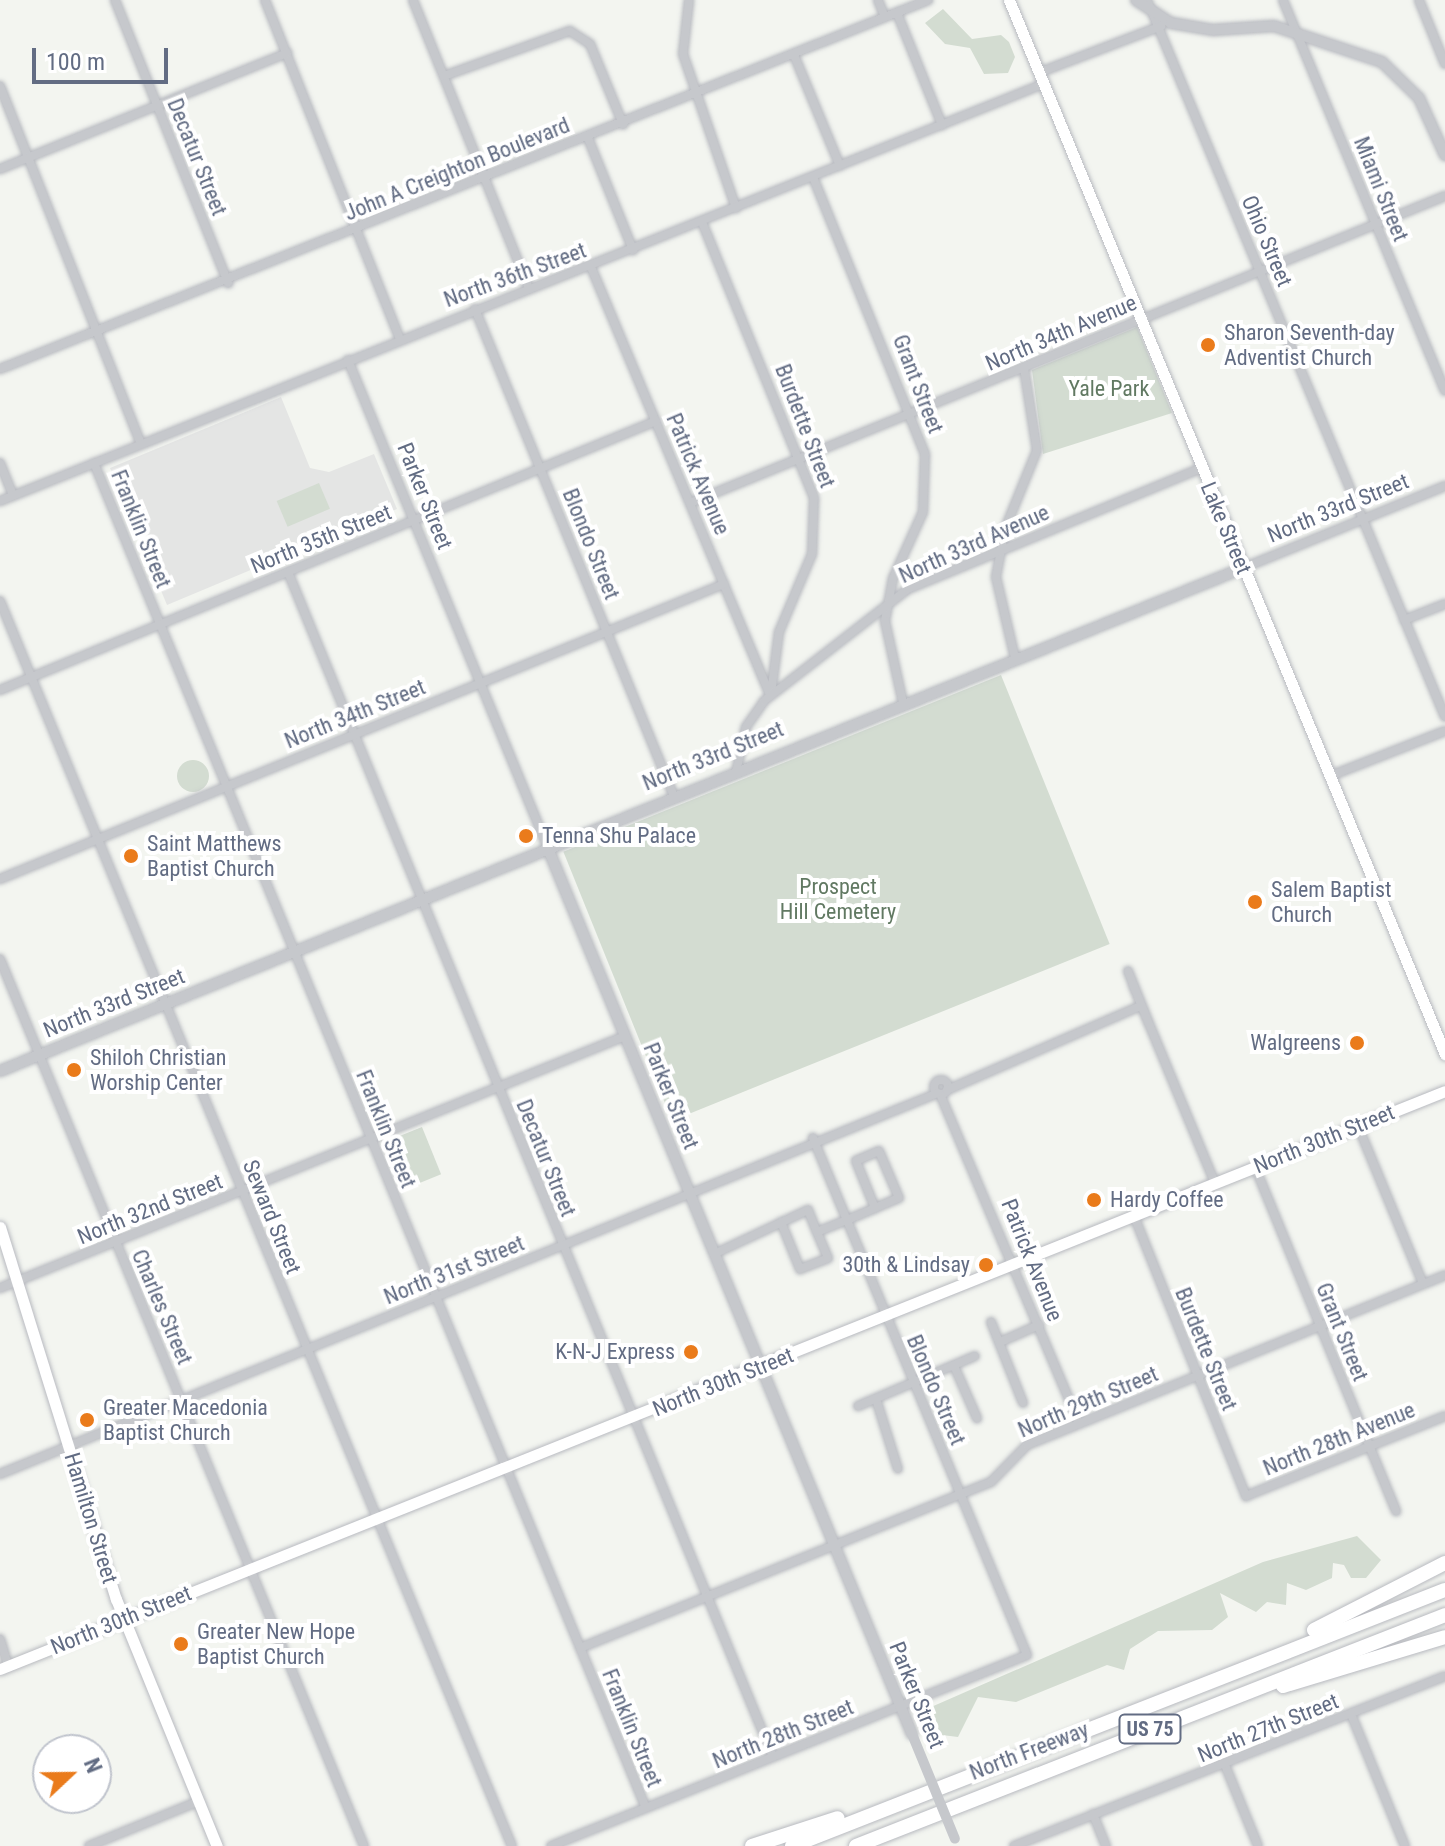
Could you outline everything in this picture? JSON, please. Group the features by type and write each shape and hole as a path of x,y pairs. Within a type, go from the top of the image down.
{"highway":[{"path":"1148,1704 1371,1605 1445,1563"},
{"name":"North Freeway","path":"792,1846 941,1785 1445,1590"},
{"name":"North Freeway","path":"856,1846 1445,1615"},
{"path":"1157,1726 1445,1637"},
{"path":"752,1846 941,1785"}],"main road":[{"name":"Lake Street","path":"1009,0 1445,1054"},
{"name":"North 30th Street","path":"4,1668 1445,1091"},
{"name":"Hamilton Street","path":"0,1227 123,1619 217,1846"}],"street":[{"name":"Decatur Street","path":"115,0 228,283"},
{"path":"265,0 400,339"},
{"path":"413,0 529,289"},
{"path":"689,0 681,44 694,95 736,208"},
{"path":"878,0 885,17"},
{"name":"John A Creighton Boulevard","path":"0,369 99,335 928,0"},
{"path":"1136,0 1149,5 1165,24 1296,31 1397,72 1419,98 1445,155"},
{"name":"Miami Street","path":"1283,0 1445,391"},
{"path":"1419,0 1445,64"},
{"path":"897,13 942,125"},
{"name":"North 36th Street","path":"0,501 942,125 1165,24"},
{"name":"Ohio Street","path":"1165,24 1260,270 1445,717"},
{"path":"444,76 570,31 590,44 623,124"},
{"path":"0,169 287,53"},
{"path":"794,55 840,166"},
{"name":"Franklin Street","path":"0,86 141,444"},
{"path":"588,138 633,250"},
{"name":"Grant Street","path":"813,177 913,413 925,454 926,496 886,605 887,651 903,703"},
{"name":"North 34th Avenue","path":"690,503 1445,196"},
{"name":"Burdette Street","path":"702,222 801,458 814,498 815,539 779,632 771,694"},
{"name":"Patrick Avenue","path":"591,267 771,694"},
{"name":"Blondo Street","path":"475,309 673,794"},
{"name":"Parker Street","path":"348,360 956,1843"},
{"path":"1015,658 997,594 999,550 1037,450 1024,368"},
{"name":"North 35th Street","path":"0,690 656,421"},
{"path":"0,463 13,496"},
{"name":"Franklin Street","path":"94,463 646,1808"},
{"name":"North 33rd Avenue","path":"737,768 746,727 771,694 886,605 999,550 1202,468"},
{"name":"North 33rd Street","path":"0,1071 737,768 1445,486"},
{"name":"Decatur Street","path":"288,572 773,1757"},
{"name":"North 34th Street","path":"0,879 724,584"},
{"name":"Seward Street","path":"0,601 512,1846"},
{"path":"1404,620 1445,604"},
{"path":"1330,776 1445,731"},
{"name":"Charles Street","path":"0,959 364,1846"},
{"path":"1128,971 1215,1183"},
{"path":"1133,985 1138,1007 1149,1024"},
{"name":"North 31st Street","path":"919,1096 939,1082 963,1078 1138,1007"},
{"name":"North 32nd Street","path":"0,1288 625,1036"},
{"name":"North 31st Street","path":"0,1474 690,1194 813,1138 919,1096 943,1092 963,1078"},
{"name":"Patrick Avenue","path":"939,1082 1079,1423"},
{"path":"1358,1126 1423,1284"},
{"name":"Blondo Street","path":"813,1138 1027,1655"},
{"path":"817,1232 847,1220 899,1198 879,1151 856,1161 875,1208"},
{"name":"Grant Street","path":"1255,1167 1396,1511"},
{"path":"714,1254 781,1222 808,1210 828,1258 800,1269 781,1222"},
{"name":"Burdette Street","path":"1134,1216 1246,1496"},
{"name":"North 29th Street","path":"580,1648 960,1495 1000,1477 1023,1447 1445,1275"},
{"path":"991,1322 1023,1403"},
{"path":"1000,1342 1039,1325"},
{"path":"858,1406 955,1368 975,1356"},
{"path":"955,1368 977,1418"},
{"path":"876,1399 898,1469"},
{"name":"North 28th Avenue","path":"1246,1496 1445,1416"},
{"path":"0,1639 4,1668"},
{"name":"North 28th Street","path":"551,1846 1027,1655"},
{"name":"North 27th Street","path":"1014,1846 1445,1676"},
{"path":"1351,1714 1405,1846"},
{"path":"1225,1765 1258,1846"},
{"path":"89,1846 199,1801"},
{"path":"1093,1814 1106,1846"}],"shaded area":[{"path":"281,397 310,468 329,472 374,454 397,509 167,605 110,468"}],"green space":[{"path":"943,9 972,39 1001,35 1009,42 1015,57 1008,73 984,74 970,48 945,44 925,23"},
{"name":"Yale Park","path":"1137,327 1172,413 1043,454 1032,370"},
{"path":"319,483 330,509 288,527 277,501"},
{"name":"Prospect Hill Cemetery","path":"1001,675 1110,944 672,1121 563,852"},
{"path":"193,760 205,764 209,776 205,788 193,792 181,788 177,776 181,764"},
{"path":"422,1127 441,1174 401,1190 382,1143"},
{"path":"1357,1536 1381,1560 1366,1578 1351,1578 1344,1565 1333,1563 1332,1578 1306,1590 1287,1583 1286,1605 1267,1602 1256,1612 1220,1593 1228,1617 1212,1630 1158,1631 1130,1649 1124,1670 1107,1665 1016,1702 978,1697 958,1737 934,1734 922,1711 1263,1562"}],"place":[{"name":"Sharon Seventh-day Adventist Church","path":"1208,345"},
{"name":"Tenna Shu Palace","path":"526,836"},
{"name":"Saint Matthews Baptist Church","path":"131,856"},
{"name":"Salem Baptist Church","path":"1255,902"},
{"name":"Walgreens","path":"1357,1043"},
{"name":"Shiloh Christian Worship Center","path":"74,1070"},
{"name":"Hardy Coffee","path":"1094,1200"},
{"name":"30th & Lindsay","path":"986,1265"},
{"name":"K-N-J Express","path":"691,1352"},
{"name":"Greater Macedonia Baptist Church","path":"87,1420"},
{"name":"Greater New Hope Baptist Church","path":"181,1644"}]}
